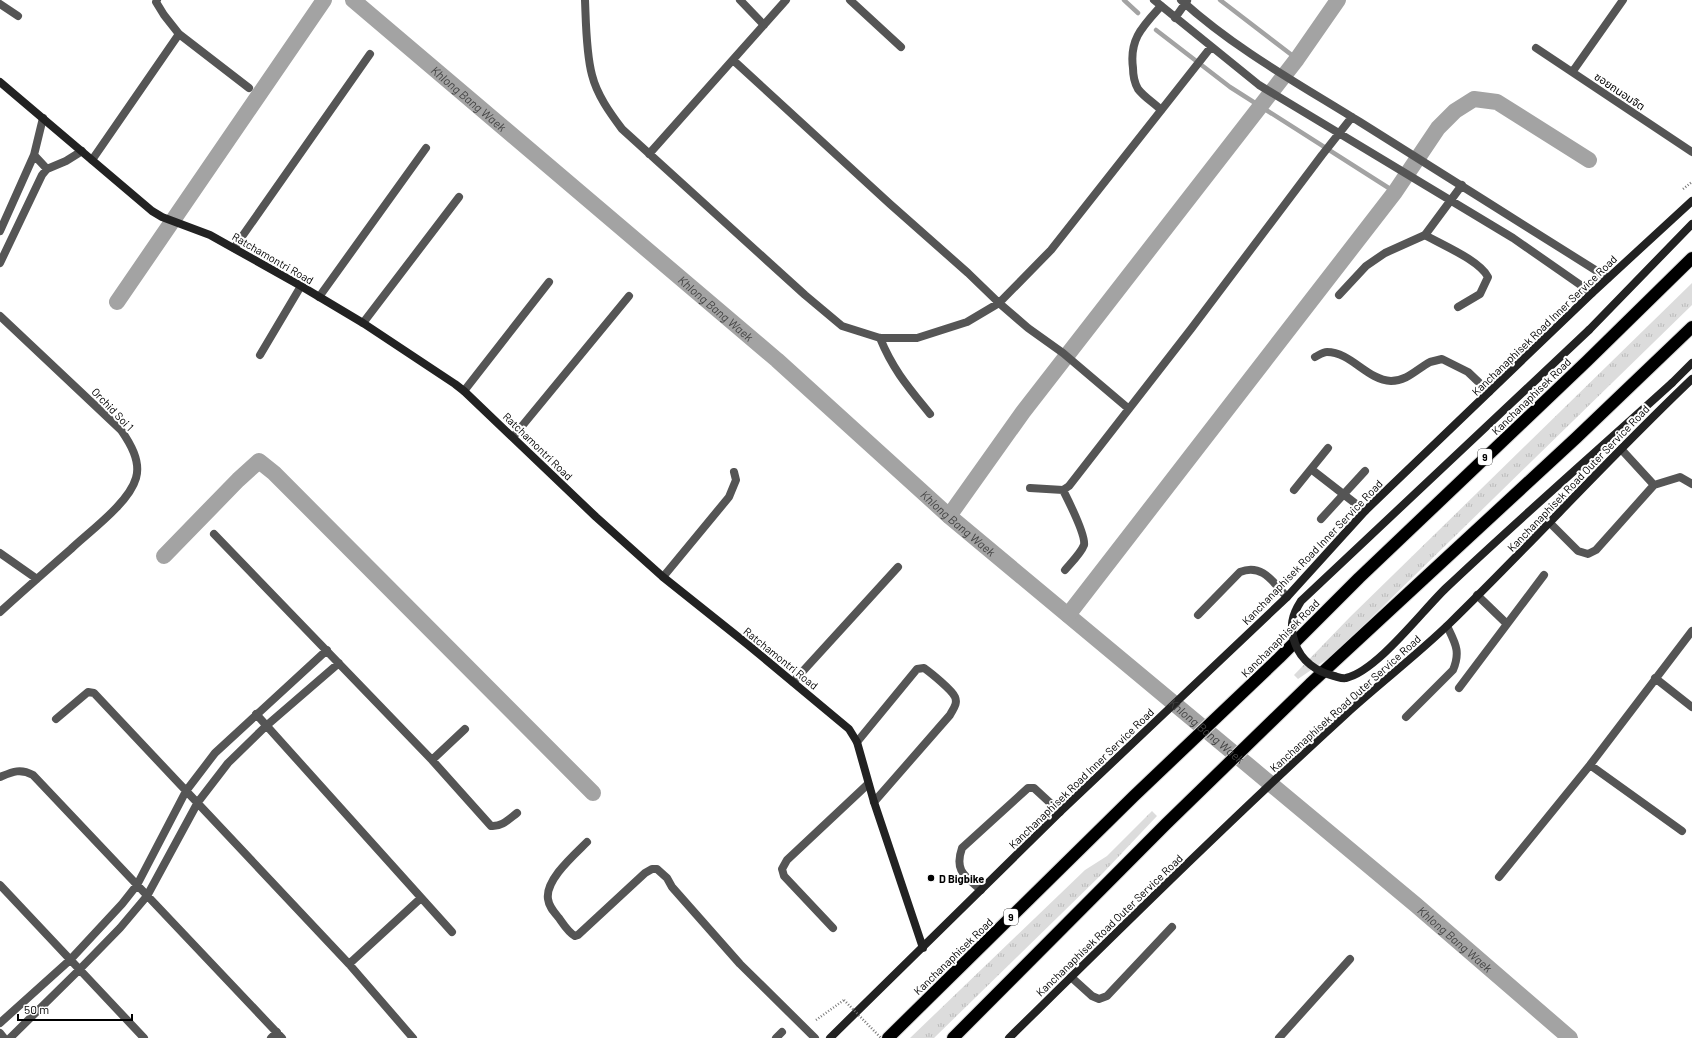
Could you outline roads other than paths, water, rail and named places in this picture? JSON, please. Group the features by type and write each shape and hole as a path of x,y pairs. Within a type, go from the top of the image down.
{"highway":[{"name":"Kanchanaphisek Road","path":"888,1038 1134,796 1279,658 1359,578 1692,258"},
{"path":"953,1038 1166,824 1310,684 1576,438 1692,327"}],"main road":[{"name":"Ratchamontri Road","path":"0,82 144,205 162,217 210,235 301,286 363,323 432,368 464,391 596,517 663,577 849,729 857,742 868,784 923,948"},
{"name":"Kanchanaphisek Road Inner Service Road","path":"830,1038 1060,812 1108,769 1287,597 1365,511 1592,293 1692,201"},
{"path":"1692,224 1589,330 1301,601 1294,613 1291,630 1295,644 1303,660 1323,673 1345,678 1365,669 1383,654 1445,589 1672,383 1692,363"},
{"name":"Kanchanaphisek Road Outer Service Road","path":"1009,1038 1346,714 1447,626 1692,379"}],"street":[{"path":"156,0 164,15 180,34 249,88"},
{"path":"585,0 587,38 592,75 606,107 622,129 805,295 842,326 880,338 917,338 967,322 999,303 1051,250 1161,110 1200,63 1211,47"},
{"path":"740,0 764,25"},
{"path":"650,154 786,0"},
{"path":"850,0 901,47"},
{"path":"1154,0 1259,85 1513,238 1592,293"},
{"path":"1573,71 1623,0"},
{"path":"1175,18 1184,1 1214,29 1276,71 1430,165 1608,278"},
{"path":"0,4 18,16"},
{"path":"1161,6 1140,29 1133,44 1132,59 1134,81 1138,89 1161,110"},
{"path":"92,160 180,34"},
{"name":"ซอยถนอมจิต","path":"1536,48 1573,71 1692,152"},
{"path":"234,248 370,54"},
{"path":"733,60 890,204 968,273 999,303 1028,328 1063,353 1129,409"},
{"path":"1030,488 1063,490 1069,486 1352,117"},
{"path":"0,231 34,155 43,118"},
{"path":"319,297 426,148"},
{"path":"0,263 36,186 47,169 66,161 82,151"},
{"path":"34,155 47,169"},
{"path":"1339,295 1366,266 1385,253 1425,235 1462,185"},
{"path":"363,323 459,197"},
{"path":"1425,235 1475,263 1484,270 1488,277 1485,287 1480,294 1458,307"},
{"path":"464,391 549,282"},
{"path":"260,355 301,286"},
{"path":"513,437 629,296"},
{"name":"Orchid Soi 1","path":"0,316 121,430 132,446 136,459 137,476 132,488 113,511 0,612"},
{"path":"880,338 889,360 902,380 930,414"},
{"path":"1316,357 1326,352 1332,353 1350,360 1377,377 1390,381 1409,376 1431,362 1442,359 1468,372 1489,392"},
{"path":"1294,490 1328,448"},
{"path":"1621,449 1654,485"},
{"path":"1311,469 1365,511"},
{"path":"1321,519 1365,471"},
{"path":"663,577 728,497 736,480 734,472"},
{"path":"1550,523 1578,551 1588,554 1596,550 1654,485 1680,477 1692,484"},
{"path":"1063,490 1073,510 1084,540 1083,546 1065,570"},
{"path":"214,534 432,760 491,826 503,824 517,813"},
{"path":"0,553 37,579"},
{"path":"793,682 898,567"},
{"path":"1198,614 1240,572 1248,568 1257,569 1265,574 1287,597"},
{"path":"1459,688 1544,575"},
{"path":"1477,595 1507,624"},
{"path":"1406,717 1453,670 1457,659 1457,649 1447,626"},
{"path":"1499,877 1590,765 1692,631"},
{"path":"0,1023 70,960 122,904 136,885 186,790 215,753 327,650"},
{"path":"10,1038 120,928 148,896 198,802 228,763 266,726 339,663"},
{"path":"857,742 917,669 924,668 935,676 955,697 956,706 950,715 874,802"},
{"path":"1655,678 1692,707"},
{"path":"56,719 88,692 94,693 349,964 413,1038"},
{"path":"256,714 452,932"},
{"path":"432,760 465,729"},
{"path":"1590,765 1682,831"},
{"path":"0,777 17,770 33,775 148,896 277,1036"},
{"path":"833,928 784,876 782,869 787,860 868,784"},
{"path":"981,890 962,872 959,862 962,848 1028,788 1034,788 1039,791 1060,812"},
{"path":"587,842 554,879 548,890 548,899 551,907 570,934 575,936 578,935 645,873 652,869 657,869 663,873 672,887 740,964 815,1038"},
{"path":"0,885 144,1038"},
{"path":"349,964 421,898"},
{"path":"1071,977 1092,996 1099,999 1107,996 1172,927"},
{"path":"1279,1038 1350,959"},
{"path":"0,1033 4,1038"}],"waterway":[{"path":"117,302 324,0"},
{"name":"Khlong Bang Waek","path":"353,0 777,360 949,516 1416,905 1570,1038"},
{"path":"1124,0 1138,13"},
{"path":"1220,0 1297,59"},
{"path":"949,516 1023,412 1297,59 1338,0"},
{"path":"1156,30 1230,87 1395,192"},
{"path":"1068,615 1395,192 1438,128 1455,111 1474,99 1497,102 1589,160"},
{"path":"164,556 238,480 259,461 274,473 593,793"}],"place":[{"name":"D Bigbike","path":"931,878"}]}
